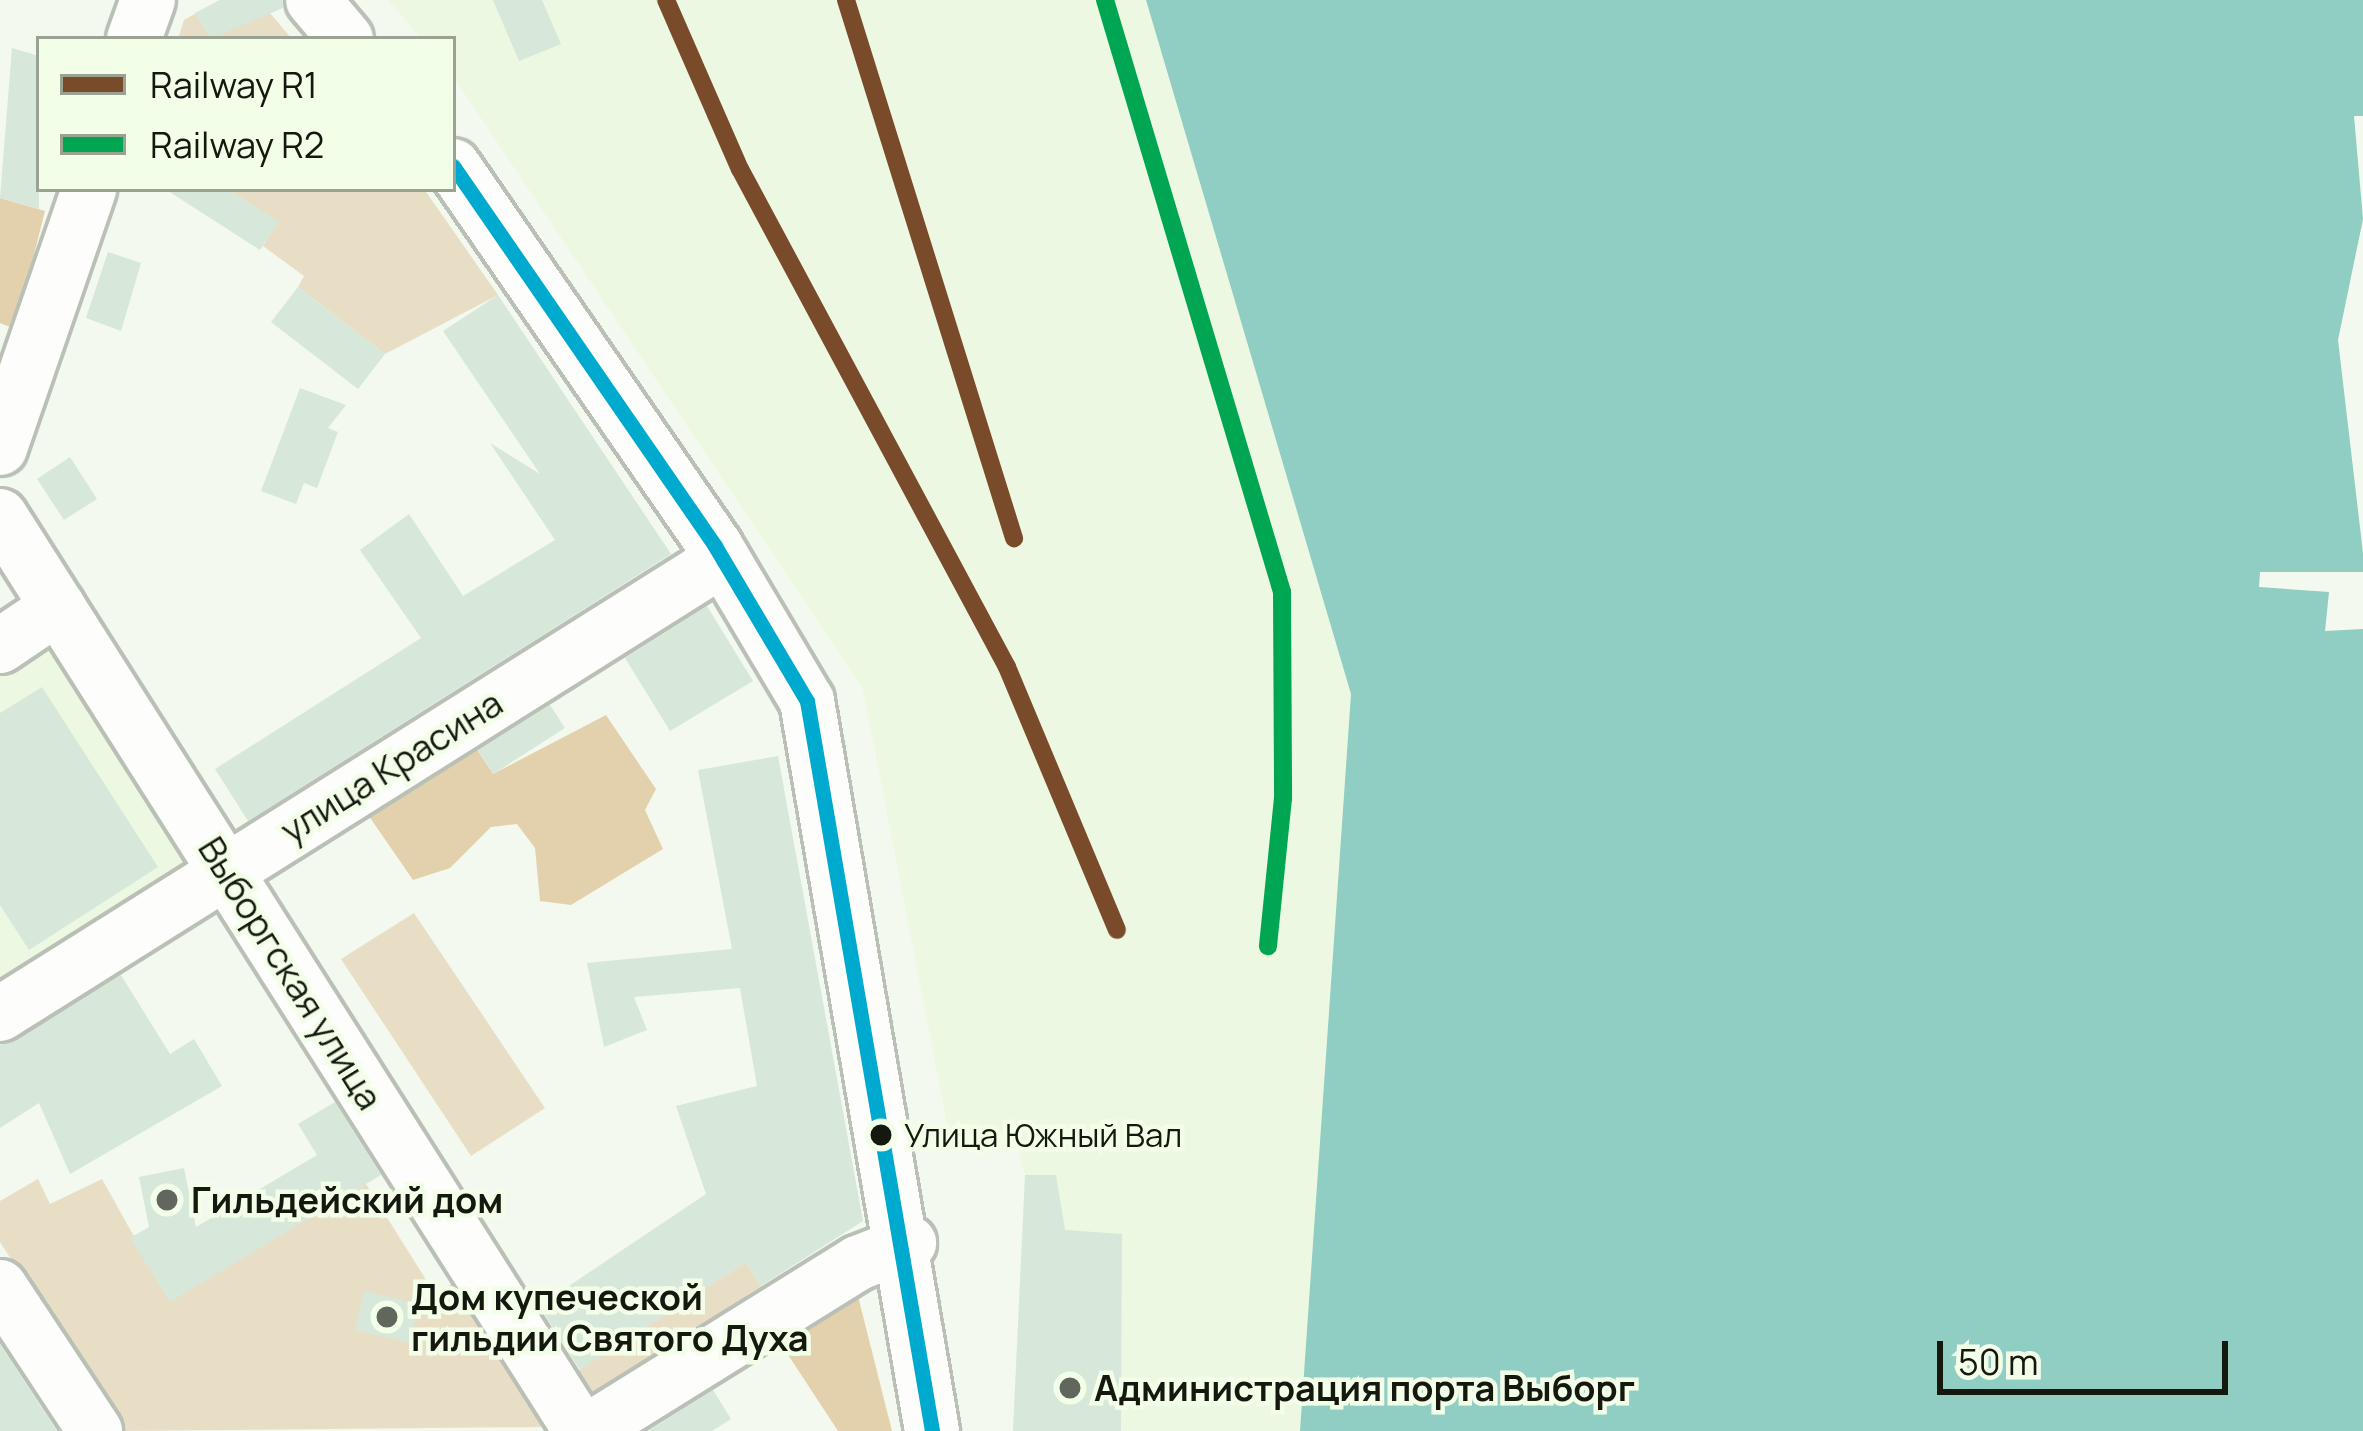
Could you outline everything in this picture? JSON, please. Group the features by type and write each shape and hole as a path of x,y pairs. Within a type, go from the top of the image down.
{"street":[{"path":"135,36 148,0"},
{"path":"313,0 343,36"},
{"path":"456,170 723,559 807,701 908,1243 932,1431"},
{"path":"0,448 88,192"},
{"name":"Выборгская улица","path":"0,516 584,1431"},
{"name":"улица Красина","path":"0,1014 723,559"},
{"path":"0,646 58,607"},
{"path":"584,1431 857,1263 908,1243"},
{"path":"0,1287 95,1431"}],"shaded area":[{"path":"220,0 259,0 289,36 179,36 184,20"},
{"path":"388,0 1146,0 1351,694 1300,1431 1013,1431 1025,1175 1013,1130 951,1144 863,689 456,80 456,36 419,36"},
{"path":"233,192 426,192 498,295 385,354 298,287 304,276 263,246 278,222"},
{"path":"0,198 45,211 15,329 0,323"},
{"path":"53,627 204,867 0,996 0,662"},
{"path":"606,715 656,789 645,810 663,849 571,905 540,901 535,848 517,824 491,827 450,868 413,880 364,809 471,740 493,774"},
{"path":"414,913 545,1108 471,1156 341,959"},
{"path":"38,1179 50,1204 102,1179 170,1301 366,1184 435,1294 458,1280 549,1427 122,1431 0,1242 0,1201"},
{"path":"746,1262 761,1286 594,1394 578,1371"},
{"path":"844,1293 858,1296 892,1431 838,1431 775,1335"}],"water":[{"path":"1146,0 2363,0 2363,116 2354,116 2363,219 2338,340 2363,553 2363,1431 1300,1431 1351,694"}],"pier":[{"path":"2260,572 2363,572 2363,629 2325,631 2329,592 2259,587"}],"building":[{"path":"220,0 282,0 283,8 217,36 208,36 195,13"},
{"path":"493,0 542,0 561,44 519,61"},
{"path":"12,48 36,55 39,209 0,198"},
{"path":"170,192 233,192 279,222 260,250"},
{"path":"108,252 141,263 121,331 86,318"},
{"path":"298,287 385,354 358,389 271,322"},
{"path":"498,295 671,554 248,821 215,769 421,638 360,550 409,514 463,596 555,540 490,443 540,474 443,331"},
{"path":"300,388 346,405 328,428 338,432 317,488 304,483 296,504 261,491"},
{"path":"70,457 97,499 64,520 37,479"},
{"path":"707,606 753,681 670,731 625,658"},
{"path":"42,687 158,867 29,950 0,905 0,713"},
{"path":"550,705 565,728 493,774 478,750"},
{"path":"778,756 863,1221 761,1286 746,1262 580,1370 539,1306 706,1194 676,1106 757,1086 740,988 634,997 647,1030 604,1047 587,963 732,949 698,770"},
{"path":"121,975 170,1054 194,1039 222,1086 70,1174 39,1103 0,1128 0,1045"},
{"path":"335,1102 381,1175 170,1302 130,1238 149,1227 139,1177 184,1168 196,1227 317,1155 298,1124"},
{"path":"1025,1175 1056,1175 1065,1230 1122,1234 1121,1431 1013,1431"},
{"name":"Дом купеческой гильдии Святого Духа","path":"364,1291 419,1304 410,1343 355,1330"},
{"path":"0,1344 57,1431 0,1431"},
{"path":"713,1390 731,1419 712,1431 648,1431"}],"rail line":[{"name":"R1","path":"666,0 740,169 1007,667 1117,930"},
{"name":"R1","path":"846,0 1014,538"},
{"name":"R2","path":"1105,0 1282,592 1283,798 1268,946"}],"transit line":[{"path":"456,170 715,546 807,701 932,1431"}],"place":[{"name":"Улица Южный Вал","path":"881,1135"},
{"name":"Гильдейский дом","path":"167,1200"},
{"name":"Дом купеческой гильдии Святого Духа","path":"387,1317"},
{"name":"Администрация порта Выборг","path":"1070,1388"}]}
